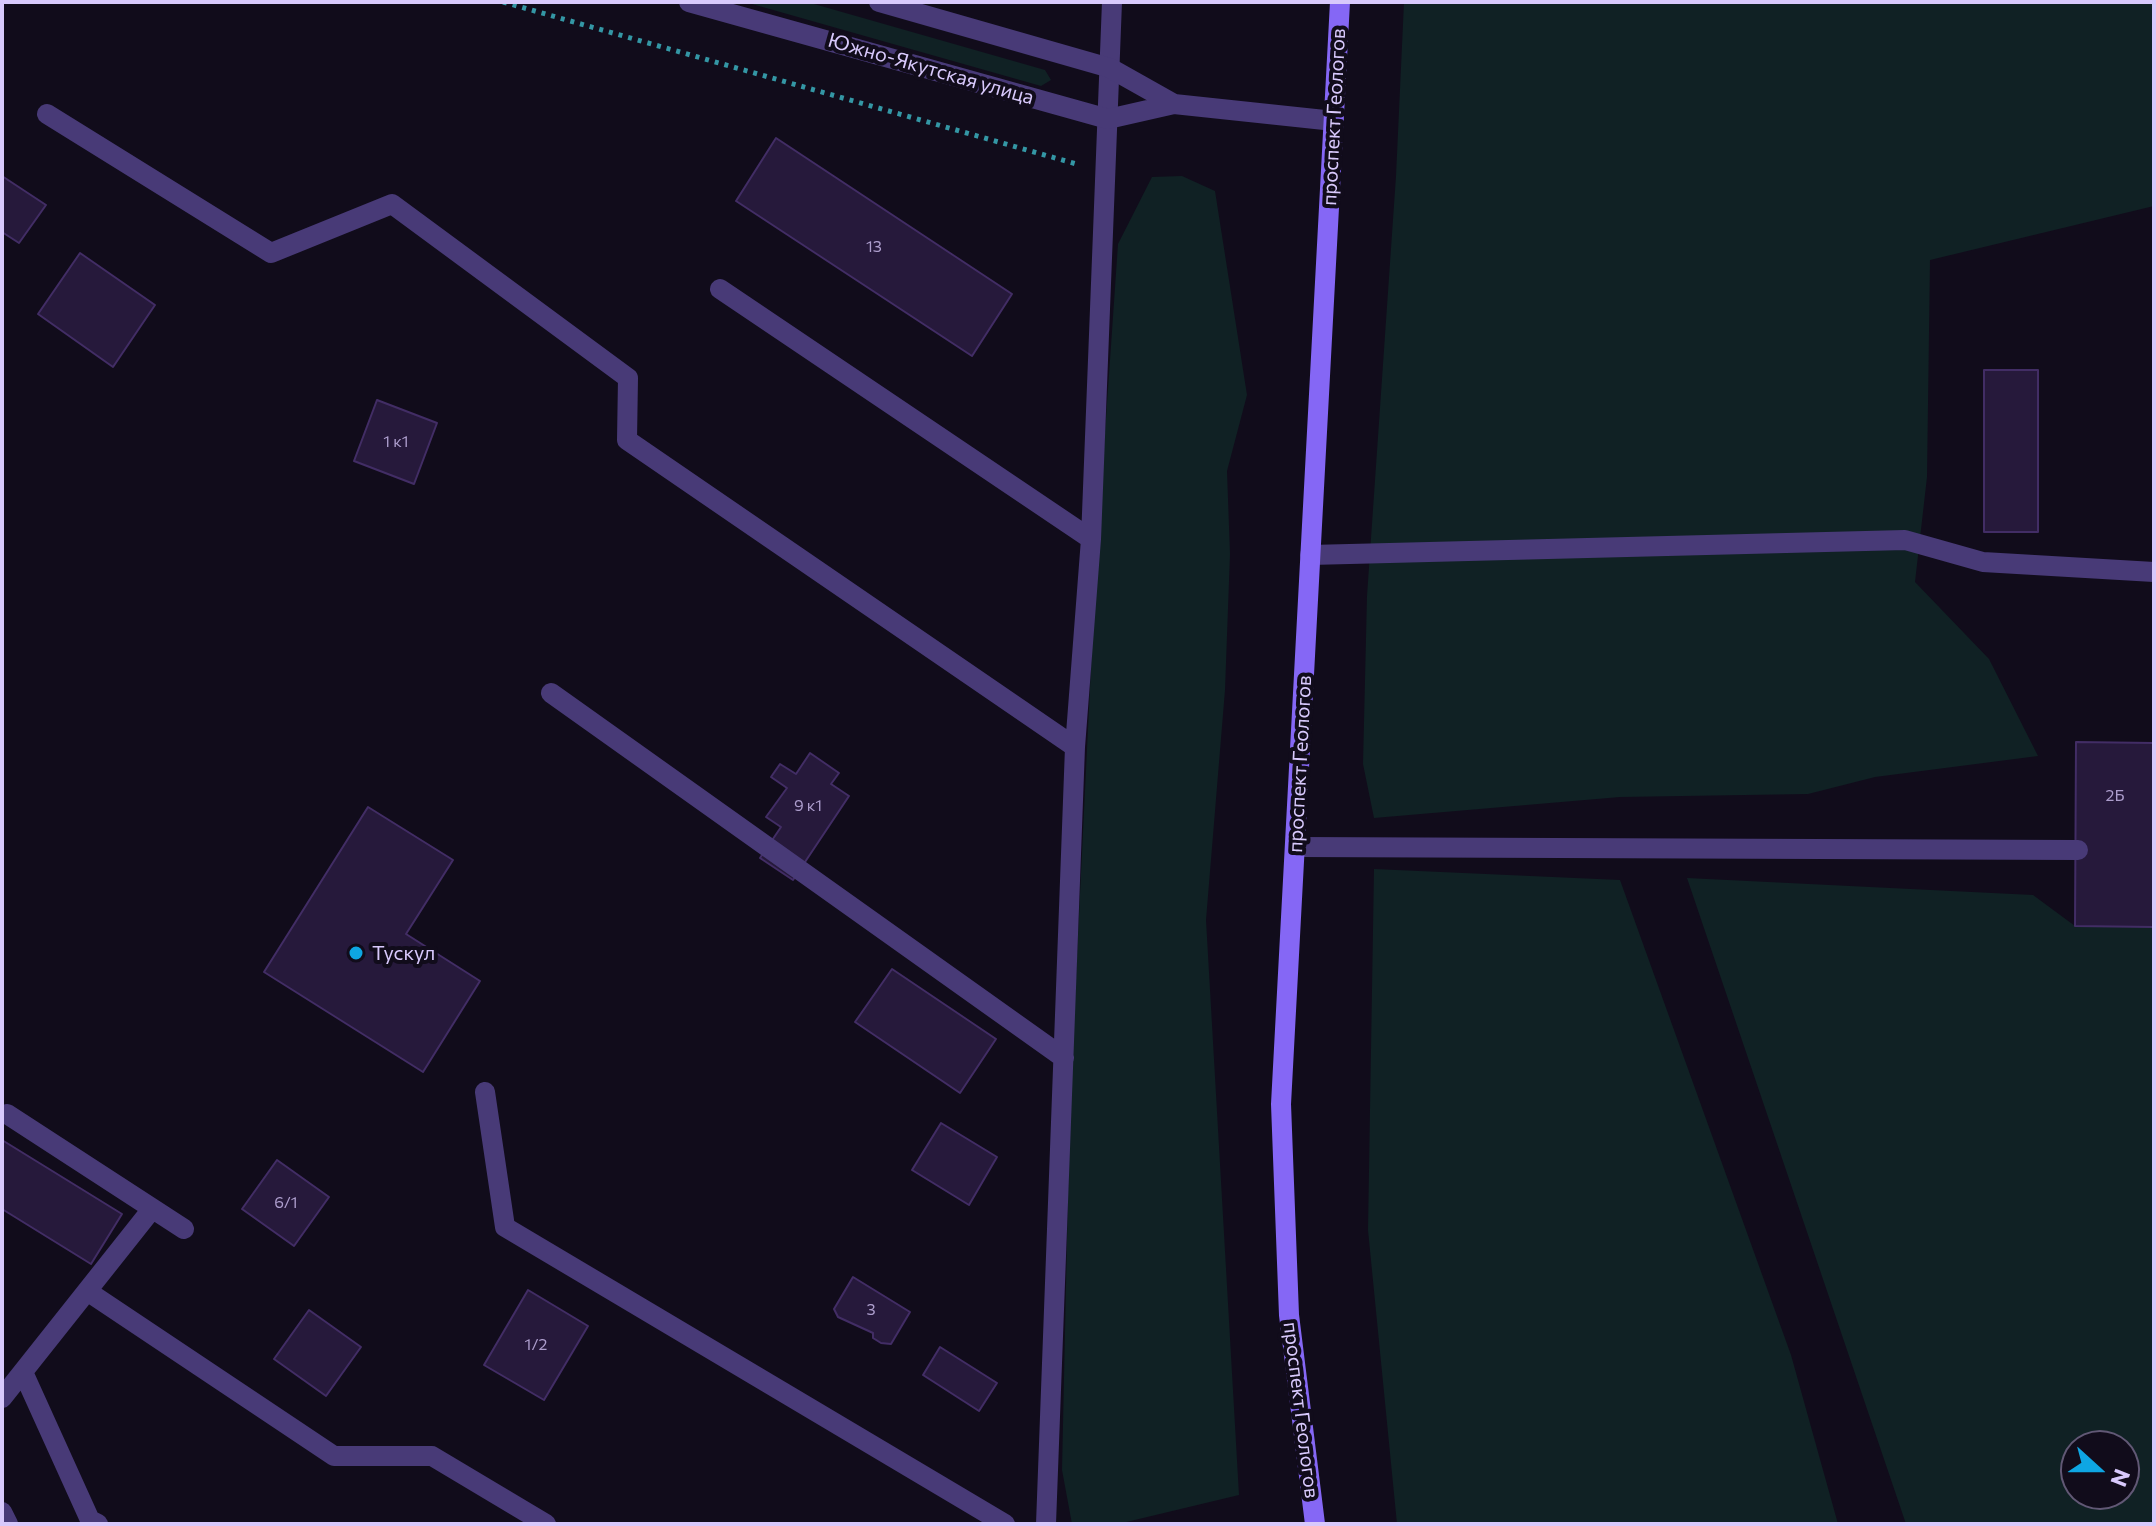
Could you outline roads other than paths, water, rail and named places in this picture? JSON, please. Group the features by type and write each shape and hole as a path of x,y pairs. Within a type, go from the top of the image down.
{"main road":[{"name":"проспект Геологов","path":"1315,1524 1289,1315 1281,1104 1340,2"}],"street":[{"name":"Южно-Якутская улица","path":"689,2 1108,119 1174,104 1334,121"},
{"name":"Южно-Якутская улица","path":"879,2 1110,68 1174,104"},
{"path":"1046,1524 1075,747 1091,539 1112,2"},
{"path":"47,114 271,253 392,204 628,378 627,440 1075,747"},
{"path":"720,289 1091,539"},
{"path":"1310,555 1905,540 1983,562 2154,572"},
{"path":"551,693 1064,1058"},
{"path":"1296,847 2078,850"},
{"path":"485,1092 505,1227 1005,1524"},
{"path":"7,1114 184,1229"},
{"path":"2,1398 152,1209"},
{"path":"87,1291 334,1456 432,1456 546,1524"},
{"path":"23,1372 90,1520 98,1524"},
{"path":"2,1512 8,1524"}],"place":[{"name":"Тускул","path":"356,953"}]}
